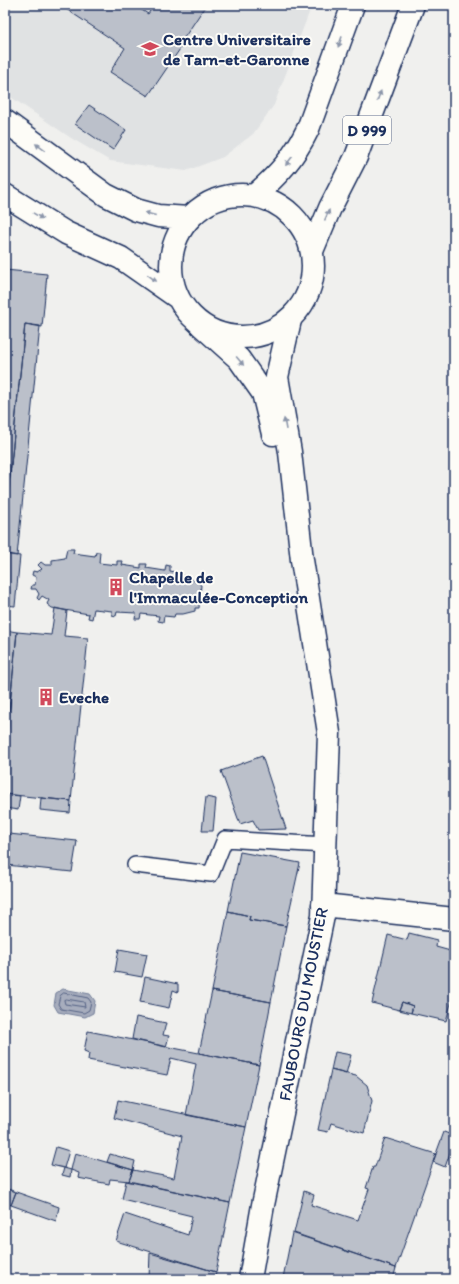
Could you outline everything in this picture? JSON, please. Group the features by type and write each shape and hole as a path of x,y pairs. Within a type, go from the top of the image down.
{"main road":[{"path":"254,196 279,174 299,148 308,129 353,5"},
{"name":"D 999","path":"312,251 330,208 356,157 413,5"},
{"path":"5,121 106,195 144,212 158,216 189,218"},
{"path":"230,195 254,196 274,202 291,214 304,231 312,251 313,270 310,288 302,305 290,320 274,330 256,336 237,338 224,335 202,325 187,312 177,296 170,270 174,241 189,218 208,203 230,195"},
{"path":"5,196 66,233 121,258 177,296"},
{"name":"FAUBOURG DU MOUSTIER","path":"250,1279 263,1204 323,916 329,733 302,560 290,452 277,377 290,320"},
{"name":"FAUBOURG DU MOUSTIER","path":"202,325 239,359 264,393 302,560"},
{"path":"323,905 454,919"}],"lane":[{"path":"135,865 211,874 225,839 325,845"}],"shaded area":[{"name":"Centre Universitaire de Tarn-et-Garonne","path":"5,5 312,5 274,105 253,134 223,157 186,171 110,161 71,138 5,93"}],"water":[{"path":"63,989 90,994 95,1001 93,1013 85,1017 58,1012 54,1005 56,993"}],"building":[{"path":"60,5 134,5 148,14 154,5 206,5 184,38 186,40 148,96 110,72 125,48"},
{"path":"89,105 126,130 113,150 75,124"},
{"path":"5,270 47,274 42,327 25,324 5,525"},
{"path":"25,324 40,326 17,556 5,554 5,525"},
{"name":"Chapelle de l'Immaculée-Conception","path":"67,549 74,549 73,553 95,556 96,552 100,552 99,563 117,565 117,561 123,561 122,565 141,568 141,564 147,564 146,568 165,571 166,565 170,566 170,571 181,573 180,576 186,576 201,585 199,608 195,608 195,611 183,614 175,614 174,617 164,616 163,622 158,621 159,616 141,614 140,619 135,619 136,613 117,612 116,616 112,615 112,611 94,609 92,619 88,618 89,614 52,608 47,604 49,600 42,596 39,600 37,598 39,594 36,589 31,589 32,585 35,585 36,577 32,575 33,571 37,572 42,569 38,565 41,562 45,565 52,565 52,560 65,558"},
{"path":"5,554 20,556 15,606 5,605"},
{"name":"Eveche","path":"55,608 67,611 64,636 88,638 71,801 5,794 5,756 17,632 51,635"},
{"path":"5,630 17,632 5,756"},
{"path":"262,756 286,829 258,830 253,820 240,824 221,771"},
{"path":"5,794 20,796 18,810 5,808"},
{"path":"206,797 216,799 213,831 202,831"},
{"path":"41,798 71,801 70,813 40,810"},
{"path":"5,833 9,834 6,865 5,864"},
{"path":"9,834 77,841 72,872 6,865"},
{"path":"240,852 300,863 286,926 249,920 250,916 228,911"},
{"path":"228,911 250,916 249,920 286,926 271,1002 212,991"},
{"path":"409,933 437,940 436,947 454,952 454,993 446,1021 411,1013 413,1006 402,1002 399,1010 372,1003 388,935 407,940"},
{"path":"119,949 147,954 142,977 115,972"},
{"path":"145,977 178,984 178,992 173,990 169,1008 140,1002"},
{"path":"212,991 271,1002 259,1065 199,1053"},
{"path":"402,1002 413,1006 411,1013 399,1010"},
{"path":"136,1017 166,1023 163,1035 169,1036 166,1047 132,1039"},
{"path":"88,1031 259,1065 246,1127 186,1115 196,1064 171,1058 167,1075 88,1060 89,1053 84,1051"},
{"path":"335,1052 351,1055 346,1074 331,1070"},
{"path":"331,1070 356,1076 367,1085 372,1101 364,1133 331,1123 328,1132 318,1130"},
{"path":"118,1100 246,1127 230,1203 129,1181 133,1170 174,1178 182,1136 114,1118"},
{"path":"444,1132 454,1136 454,1142 445,1167 433,1162"},
{"path":"385,1138 436,1154 396,1268 294,1233 304,1191 314,1195 311,1205 358,1220 369,1189 366,1188"},
{"path":"56,1147 69,1151 64,1168 51,1165"},
{"path":"75,1153 133,1170 129,1181 110,1179 109,1184 78,1178 79,1173 71,1170"},
{"path":"110,1154 135,1161 133,1170 107,1162"},
{"path":"64,1168 71,1170 70,1177 62,1175"},
{"path":"126,1181 230,1203 216,1272 116,1241 125,1214 188,1235 192,1216 122,1199"},
{"path":"5,1188 16,1192 11,1205 5,1202"},
{"path":"16,1192 59,1207 56,1221 11,1205"},
{"path":"292,1233 396,1268 393,1279 283,1278"},
{"path":"150,1253 216,1272 215,1279 149,1279"}],"place":[{"name":"Centre Universitaire de Tarn-et-Garonne","path":"150,49"},
{"name":"Chapelle de l'Immaculée-Conception","path":"116,587"},
{"name":"Eveche","path":"46,697"}]}
